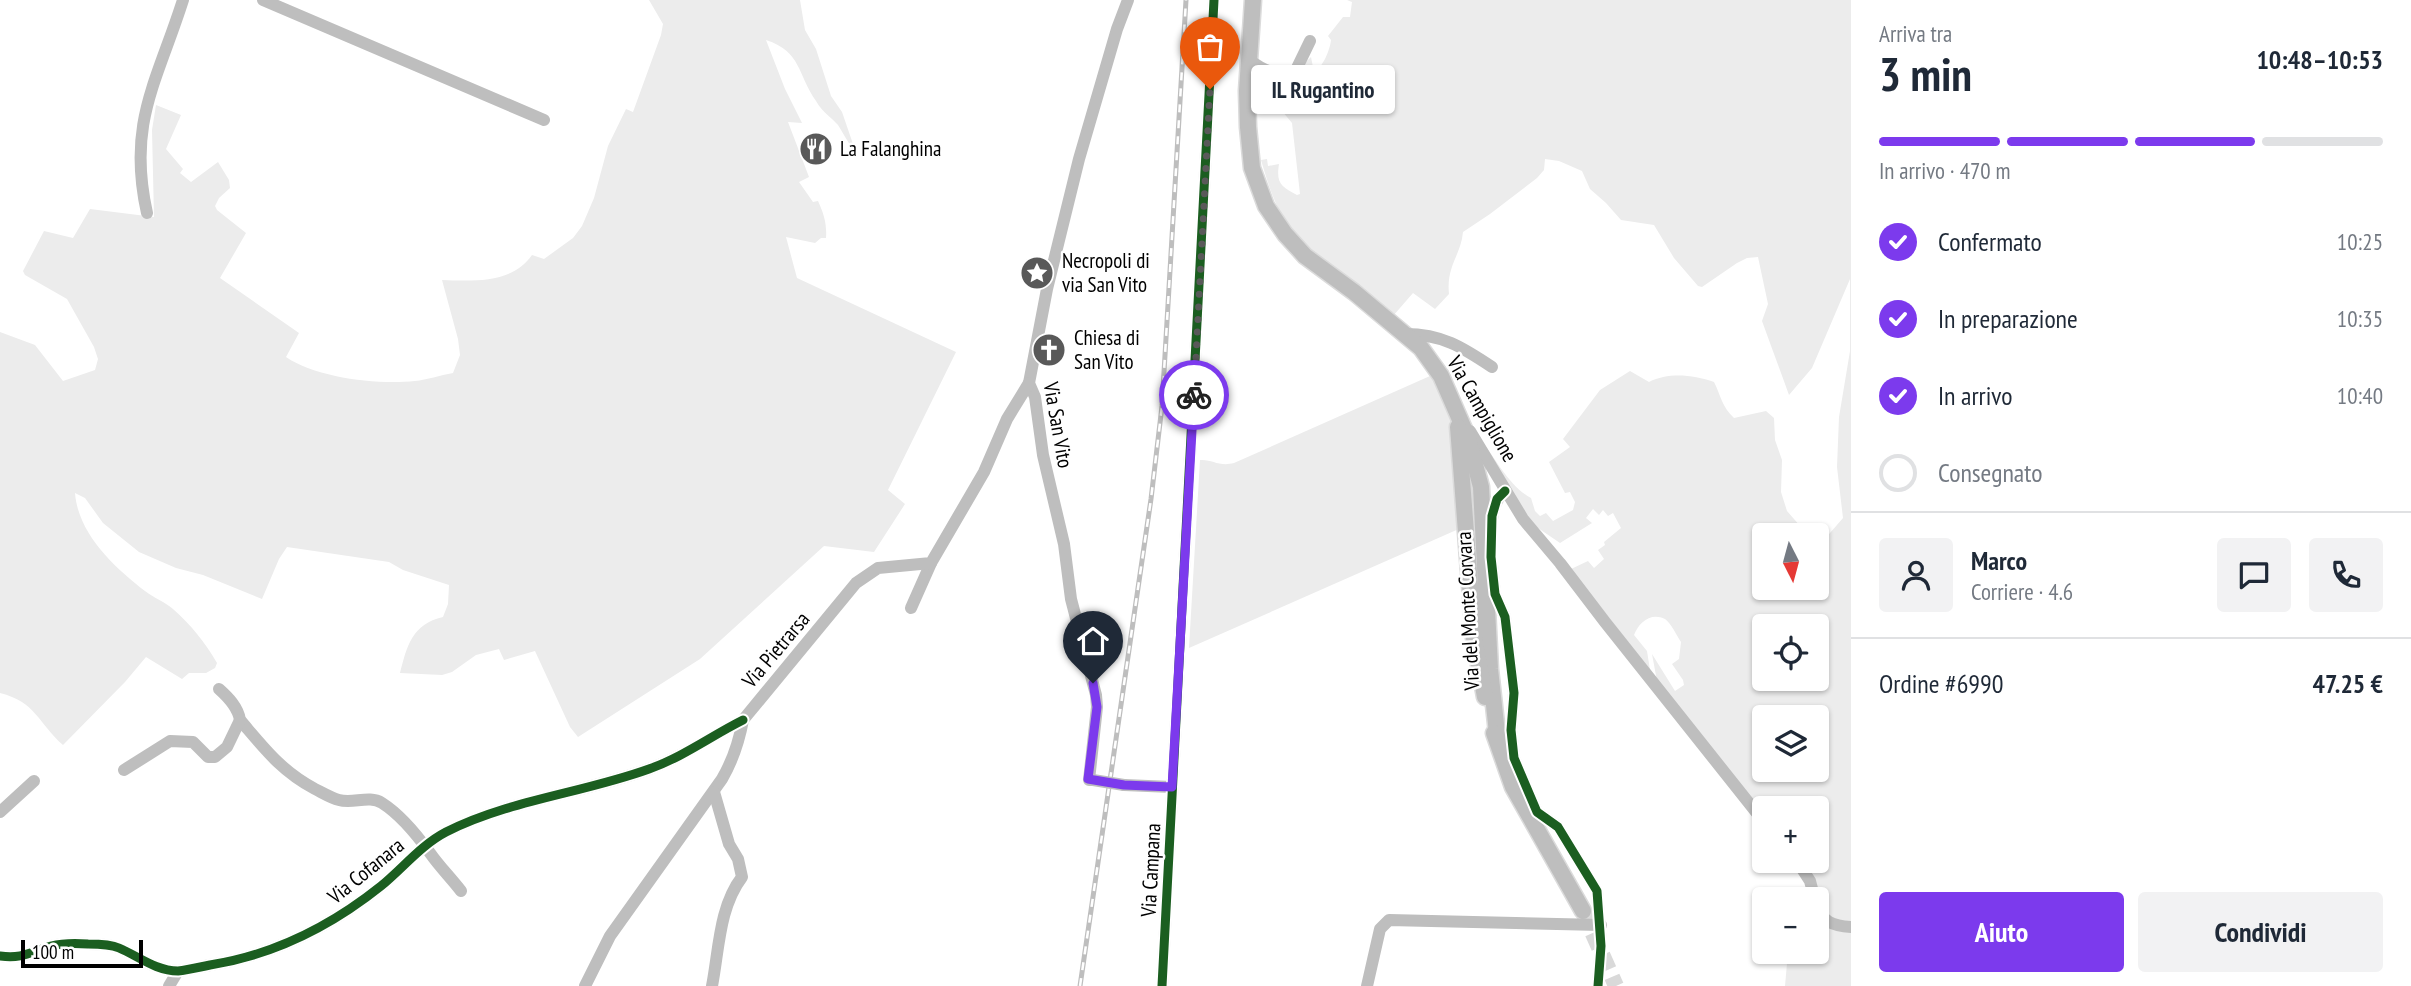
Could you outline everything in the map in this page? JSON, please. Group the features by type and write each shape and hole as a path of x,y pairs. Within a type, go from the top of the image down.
{"main road":[{"name":"Via Campiglione","path":"1253,0 1248,60 1248,127 1252,168 1266,206 1285,234 1306,256 1421,348 1441,376 1456,408"},
{"name":"Via del Monte Corvara","path":"1456,408 1479,478 1485,530 1490,668 1498,742"},
{"name":"Via del Monte Corvara","path":"1456,408 1479,671 1491,725 1513,787 1583,911"}],"street":[{"path":"147,213 139,170 144,110 183,0"},
{"path":"263,0 490,94 544,120"},
{"name":"Via San Vito","path":"1128,0 1079,159 1047,289 1029,383 1035,397 1043,455 1064,544 1073,609 1096,695 1091,780 1124,785 1172,787"},
{"name":"Via Campana","path":"1162,986 1214,0"},
{"path":"1248,60 1264,71 1286,74 1295,72 1310,41"},
{"path":"1405,334 1433,335 1447,340 1492,368"},
{"path":"911,608 931,563 984,471 1007,419 1029,383"},
{"name":"Via Campiglione","path":"1456,408 1523,519 1752,807"},
{"path":"1479,478 1496,477"},
{"name":"Via del Monte Corvara","path":"1467,547 1472,533 1471,497 1474,484 1479,478"},
{"path":"1505,491 1497,499 1492,516 1491,557 1495,594 1505,617 1513,682 1511,730 1514,758 1537,812 1558,827 1595,885 1601,925 1598,986"},
{"name":"Via Pietrarsa","path":"585,986 610,936 714,792 731,763 743,720 856,583 878,568 931,563"},
{"path":"219,689 239,713 240,720 278,764 299,781 336,800 379,801 426,845 461,891"},
{"path":"124,770 170,741 193,742 208,757 215,757 227,747 240,720"},
{"name":"Via Cofanara","path":"0,956 23,957 67,943 106,945 178,971 227,962 284,946 337,918 368,896 401,870 426,845 475,820 649,769 695,748 743,720"},
{"path":"0,812 34,781"},
{"path":"712,986 725,912 733,888 741,877 738,859 729,844 714,792"},
{"path":"1367,986 1380,929 1389,920 1601,925"},
{"path":"1829,923 1851,927"},
{"path":"169,986 178,971"}],"shaded area":[{"path":"649,0 800,0 805,30 816,49 831,96 842,112 853,149 838,125 819,105 793,57 778,45 766,40 802,123 788,122 809,177 799,182 813,202 818,201 825,224 826,238 815,243 786,237 797,278 956,352 888,490 905,504 874,552 824,546 700,659 578,737 570,727 535,651 504,660 499,649 476,655 452,672 442,675 400,673 412,638 424,625 443,617 448,604 449,585 403,570 389,562 287,547 262,599 139,552 103,523 85,498 75,493 83,522 110,561 148,593 180,615 203,641 217,663 215,668 206,673 189,673 182,679 146,657 63,745 22,702 0,693 0,332 35,345 63,381 95,370 98,359 94,347 67,299 25,275 23,271 44,231 73,238 90,209 154,217 152,130 156,105 181,115 166,149 183,169 180,173 191,182 218,162 229,180 230,188 215,206 246,233 220,278 299,333 286,357 330,375 366,381 424,380 453,373 460,355 442,280 479,280 503,276 524,264 532,255 544,259 573,238 582,226 594,198 608,146 626,109 633,112 661,35 663,24"},
{"path":"1347,0 1851,0 1851,986 1785,986 1787,964 1829,964 1829,887 1813,887 1806,873 1829,873 1829,796 1752,796 1752,802 1657,681 1652,654 1675,691 1684,685 1672,664 1679,659 1681,642 1669,623 1660,617 1650,618 1642,622 1634,635 1647,651 1650,670 1571,569 1588,561 1594,568 1604,559 1598,550 1621,528 1613,513 1608,516 1603,510 1599,515 1593,509 1586,518 1592,523 1560,543 1528,518 1481,440 1510,480 1531,498 1535,511 1540,516 1546,513 1553,521 1573,510 1575,502 1570,492 1565,493 1549,462 1570,447 1563,439 1600,390 1630,371 1649,382 1681,376 1714,382 1724,405 1734,418 1766,411 1774,418 1775,440 1782,460 1781,492 1787,511 1798,523 1752,523 1752,600 1829,600 1829,534 1843,518 1837,467 1839,417 1850,351 1850,279 1812,368 1789,395 1762,321 1768,304 1758,257 1747,258 1702,287 1698,286 1674,258 1654,225 1621,220 1590,189 1582,171 1559,161 1545,159 1544,170 1537,178 1463,232 1450,276 1449,294 1435,309 1413,293 1393,316 1330,268 1301,241 1279,210 1261,160 1267,159 1268,166 1279,164 1278,176 1281,184 1297,195 1300,194 1292,123 1268,94 1264,79 1289,78 1311,57 1314,72 1317,70 1329,49 1331,40 1328,36 1343,17 1350,17 1352,2"},
{"path":"1430,376 1440,388 1452,425 1461,528 1189,648 1200,460 1234,463"}],"tunnel":[{"path":"1583,911 1616,986"}],"railway":[{"path":"1080,986 1151,499 1162,406 1186,0"}],"cycle path":[{"path":"1162,986 1214,0"},
{"path":"1505,491 1497,499 1492,516 1491,557 1495,594 1505,617 1514,693 1511,730 1514,758 1537,812 1558,827 1597,891 1601,946 1598,986"},
{"path":"0,956 21,956 60,944 104,944 119,948 162,969 178,971 256,954 300,937 342,914 381,886 420,850 446,832 495,812 649,769 743,720"}],"way so far":[{"path":"1194,395 1210,89"}],"place":[{"name":"IL Rugantino","path":"1210,89"},
{"name":"La Falanghina","path":"816,149"},
{"name":"Necropoli di via San Vito","path":"1037,273"},
{"name":"Chiesa di San Vito","path":"1049,350"}],"route":[{"path":"1093,683 1097,707 1088,779 1124,785 1172,787 1194,395"}]}
